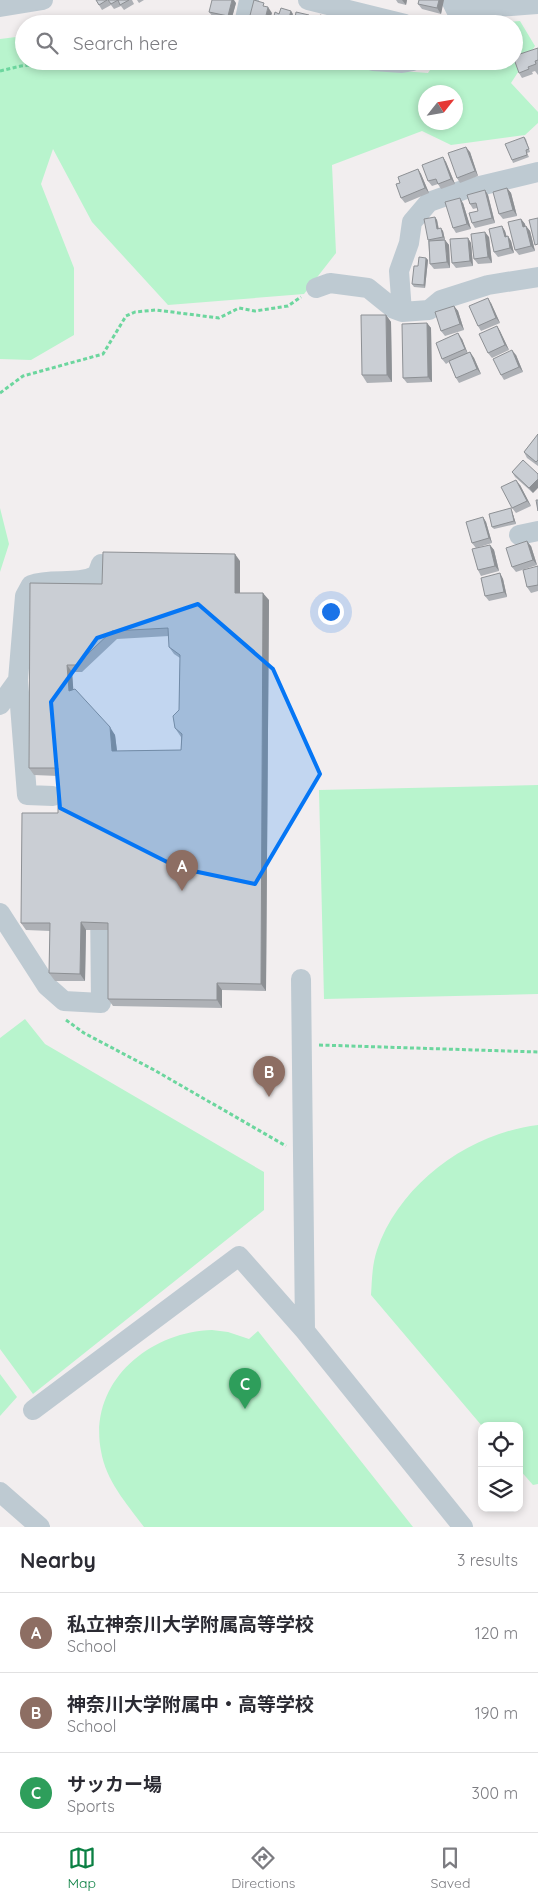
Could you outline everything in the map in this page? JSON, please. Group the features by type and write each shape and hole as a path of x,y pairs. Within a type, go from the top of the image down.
{"street":[{"path":"0,7 38,0"},
{"path":"246,15 249,0"},
{"path":"308,0 369,15"},
{"path":"451,11 538,4"},
{"path":"402,312 399,271 409,242 412,222 429,202 463,190 538,172"},
{"path":"316,288 330,283 368,288 394,309 402,312 428,310 441,300 488,285 538,276"},
{"path":"53,796 27,795 18,680 24,596 31,585 40,582 88,580 97,575 102,564"},
{"path":"0,705 18,680"},
{"path":"0,913 47,986 64,1001 101,1003 100,879"},
{"path":"301,979 305,1331"},
{"path":"32,1410 239,1256 305,1331 463,1527"},
{"path":"0,1492 40,1527"}],"path":[{"path":"0,71 15,67"},
{"path":"0,393 23,376 103,354 126,316 135,312 156,310 220,318 239,308 255,311 288,306 316,288"},
{"path":"62,1016 84,1032 156,1071 302,1156"},
{"path":"301,1044 538,1052"}],"highlighted area":[{"path":"198,604 273,669 320,774 255,884 179,868 60,808 51,702 97,638"}],"green space":[{"path":"523,26 535,46 523,64"},
{"path":"15,37 15,70 388,70 428,73 430,70 519,70 511,83 538,112 538,123 525,135 451,145 422,131 332,165 336,253 304,294 168,305 92,222 53,149 41,184 74,268 74,335 31,360 0,359 0,39"},
{"path":"0,508 9,544 0,572"},
{"path":"538,785 538,994 324,999 319,790"},
{"path":"25,1019 45,1044 264,1172 264,1210 33,1394 0,1349 0,1038"},
{"path":"538,1125 538,1484 533,1485 523,1474 523,1422 479,1422 371,1295 373,1267 377,1250 388,1226 402,1203 420,1183 463,1150 487,1138"},
{"path":"212,1330 228,1332 249,1339 258,1331 413,1527 144,1527 124,1501 107,1472 101,1451 99,1426 104,1404 114,1383 128,1366 145,1351 166,1340 188,1333"},
{"path":"0,1374 17,1397 0,1416"}],"building":[{"path":"96,0 107,0 99,5"},
{"path":"108,0 118,0 111,4"},
{"path":"118,0 129,0 120,5"},
{"path":"212,0 232,0 228,15 209,12"},
{"path":"254,0 264,3 263,6 268,7 266,15 250,15"},
{"path":"419,0 439,0 437,8 418,4"},
{"path":"281,8 291,11 290,15 274,15 275,12 279,14"},
{"path":"296,12 309,15 296,15"},
{"path":"538,48 538,60 535,61 536,64 528,67 529,69 519,73 518,70 523,70 523,53"},
{"path":"524,137 529,149 526,150 527,155 512,160 505,144"},
{"path":"466,147 475,171 457,178 448,153"},
{"path":"443,157 451,179 438,184 436,179 428,181 422,165"},
{"path":"418,169 425,188 401,198 396,184 400,183 398,177"},
{"path":"507,188 513,210 499,214 493,192"},
{"path":"485,190 492,218 472,223 469,213 478,211 476,203 470,204 467,195"},
{"path":"460,198 467,224 453,228 445,202"},
{"path":"435,217 437,229 441,228 443,237 428,240 424,219"},
{"path":"538,218 538,244 535,245 529,220"},
{"path":"521,219 523,227 526,226 531,246 515,250 508,222"},
{"path":"502,226 505,237 508,236 510,248 494,252 489,229"},
{"path":"485,232 488,257 474,259 471,234"},
{"path":"468,238 470,261 452,263 450,239"},
{"path":"445,240 447,262 430,264 429,241"},
{"path":"419,257 426,258 424,285 412,284 414,266 418,266"},
{"path":"488,298 496,318 478,326 469,306"},
{"path":"454,306 460,324 441,331 435,312"},
{"path":"361,315 386,315 387,375 362,375"},
{"path":"427,323 428,377 403,378 402,324"},
{"path":"497,326 505,345 488,353 479,334"},
{"path":"458,333 465,349 442,359 436,343"},
{"path":"512,350 519,367 501,375 493,359"},
{"path":"470,352 477,369 456,378 449,361"},
{"path":"538,434 538,460 536,462 524,452"},
{"path":"523,460 538,474 538,479 529,488 512,472"},
{"path":"516,480 527,501 512,508 501,487"},
{"path":"511,508 514,521 492,527 489,514"},
{"path":"483,517 489,538 472,543 466,522"},
{"path":"527,541 533,560 512,567 506,548"},
{"path":"490,545 495,566 478,570 472,549"},
{"path":"103,552 235,554 235,593 263,593 261,984 217,983 217,1000 108,999 108,923 81,922 80,974 49,973 50,923 21,923 22,813 58,813 58,768 29,768 30,583 102,584","holes":["168,628 169,647 180,655 179,710 173,716 175,728 182,734 181,750 112,751 110,727 75,689 69,691 67,665 76,665 112,631"]},
{"path":"538,566 538,585 527,587 523,570"},
{"path":"500,573 504,592 485,596 481,578"}],"place":[{"name":"私立神奈川大学附属高等学校","path":"182,891"},
{"name":"神奈川大学附属中・高等学校","path":"269,1097"},
{"name":"サッカー場","path":"245,1409"}]}
